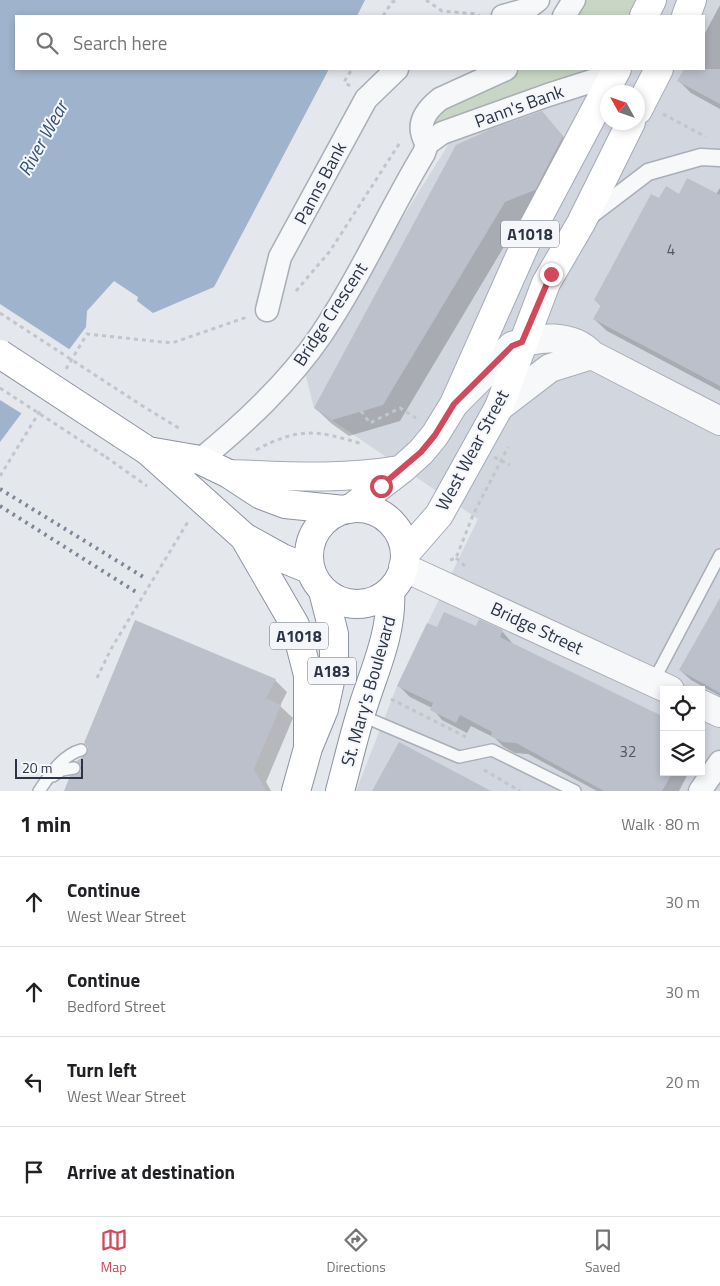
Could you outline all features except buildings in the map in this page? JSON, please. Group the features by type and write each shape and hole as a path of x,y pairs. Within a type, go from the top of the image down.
{"main road":[{"path":"644,15 652,0"},
{"path":"686,15 692,0"},
{"name":"West Wear Street","path":"645,97 659,70"},
{"name":"A1018","path":"317,581 309,555 312,540 317,530 332,515 347,510 401,470 435,435 454,404 532,229 615,72"},
{"name":"West Wear Street","path":"404,560 439,515 498,408 546,283 581,223 628,130"},
{"name":"A1018","path":"0,354 148,451 244,537 282,558 317,581 335,599 359,605 381,598 399,580 404,560 401,538 389,521 367,510 285,504 262,495 229,474 209,453 148,451"},
{"path":"229,474 324,478 401,470"},
{"name":"A1018","path":"244,537 295,625 300,639 308,675 308,748"},
{"name":"A183","path":"296,791 308,748 324,709 334,664 334,634 317,581"},
{"name":"St. Mary's Boulevard","path":"340,791 360,715 385,640 392,610 390,591"}],"street":[{"path":"507,15 525,10 538,0"},
{"path":"565,15 574,0"},
{"name":"Panns Bank","path":"267,310 280,257 366,99 396,70"},
{"path":"425,148 420,127 424,116 431,106 440,99 504,70"},
{"name":"Pann's Bank","path":"425,148 442,134 615,72"},
{"name":"Bridge Crescent","path":"209,453 281,386 321,335 374,246 425,148"},
{"path":"581,223 648,172 701,157 720,158"},
{"path":"454,404 512,346 522,342 560,338 584,345 592,355 720,421"},
{"path":"498,408 550,368 592,355"},
{"name":"Bridge Street","path":"404,560 662,686"},
{"path":"705,706 720,713"},
{"path":"700,791 720,762"}],"lane":[{"path":"662,686 720,555"},
{"path":"360,715 459,757 492,750 575,791"},
{"path":"40,791 59,764 74,751 81,750"},
{"path":"40,791 54,775 62,770 74,768"}],"path":[{"path":"384,15 392,2 399,0"},
{"path":"426,0 442,11 478,15"},
{"path":"645,115 711,140"},
{"path":"62,376 87,334 172,343 288,301 330,251 402,138 425,148"},
{"path":"0,313 180,429 209,453"},
{"path":"0,388 106,458"},
{"path":"361,411 370,423 400,408 421,420"},
{"path":"0,476 41,409"},
{"path":"253,451 278,438 306,431 333,435 362,444"},
{"path":"456,558 473,515 509,445"},
{"path":"494,457 510,465"},
{"path":"97,678 111,649 191,518"},
{"path":"393,691 390,699 468,737 479,767 520,791"}],"shaded area":[{"path":"618,0 720,0 720,791 356,791 397,686 478,519 314,408 305,373 445,150 467,108 548,70 705,70 705,15 610,15"}],"green space":[{"path":"574,0 652,0 644,15 565,15"},
{"path":"504,70 614,70 427,144 424,116"}],"water":[{"name":"River Wear","path":"0,0 365,0 358,15 15,15 15,70 328,70 214,287 153,313 137,301 138,297 114,281 87,311 86,327 0,442"}],"pier":[{"path":"0,304 72,351 24,415 0,400"}],"railway":[{"path":"0,489 145,578"},
{"path":"0,506 136,592"}],"route":[{"path":"381,486 421,452 435,435 454,404 512,346 522,342 551,274"}]}
